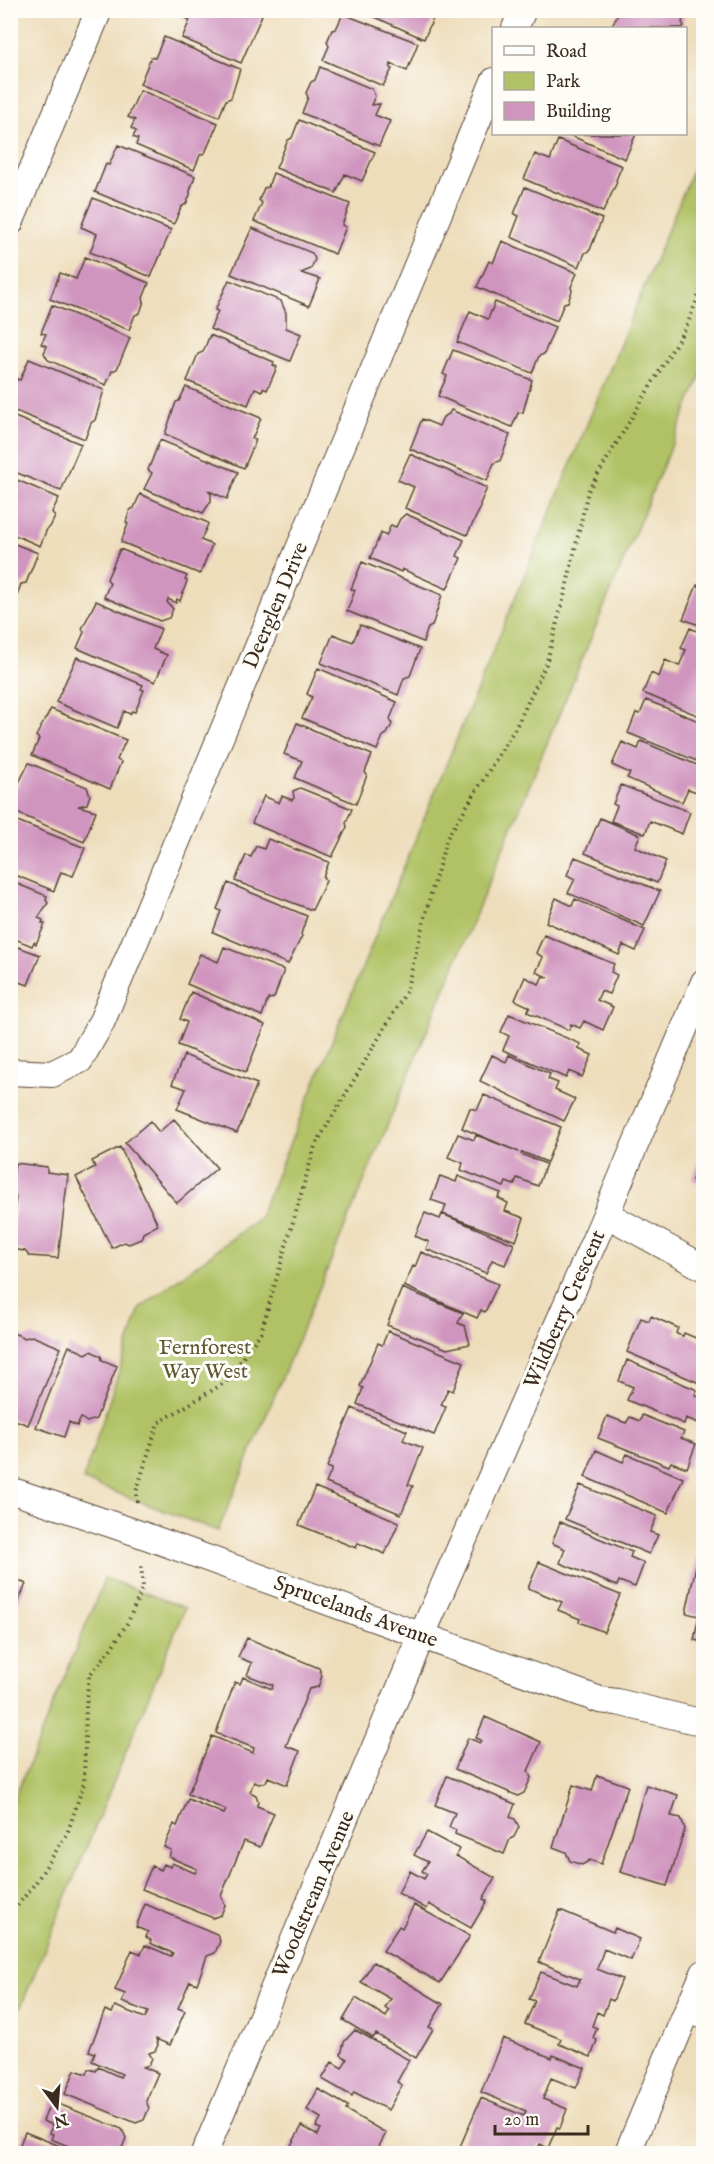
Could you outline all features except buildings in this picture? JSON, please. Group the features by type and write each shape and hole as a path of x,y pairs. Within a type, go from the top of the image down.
{"street":[{"path":"10,223 99,10"},
{"path":"515,27 523,10"},
{"name":"Deerglen Drive","path":"10,1072 52,1074 80,1060 102,1021 492,86"},
{"name":"Wildberry Crescent","path":"423,1635 704,982"},
{"path":"606,1214 704,1268"},
{"name":"Sprucelands Avenue","path":"10,1490 140,1534 600,1700 704,1723"},
{"name":"Woodstream Avenue","path":"204,2154 423,1635"},
{"path":"627,2154 696,2013 704,1973"}],"path":[{"path":"10,1915 36,1882 67,1834 84,1783 89,1676 110,1650 128,1622 143,1587 136,1492 158,1423 226,1382 261,1332 315,1146 406,992 447,838 516,728 546,664 588,491 687,324 704,282"}],"green space":[{"name":"Fernforest Way West","path":"703,145 703,370 218,1531 83,1480 140,1308 259,1218"},
{"path":"105,1578 185,1608 11,2031 11,1807"}]}
